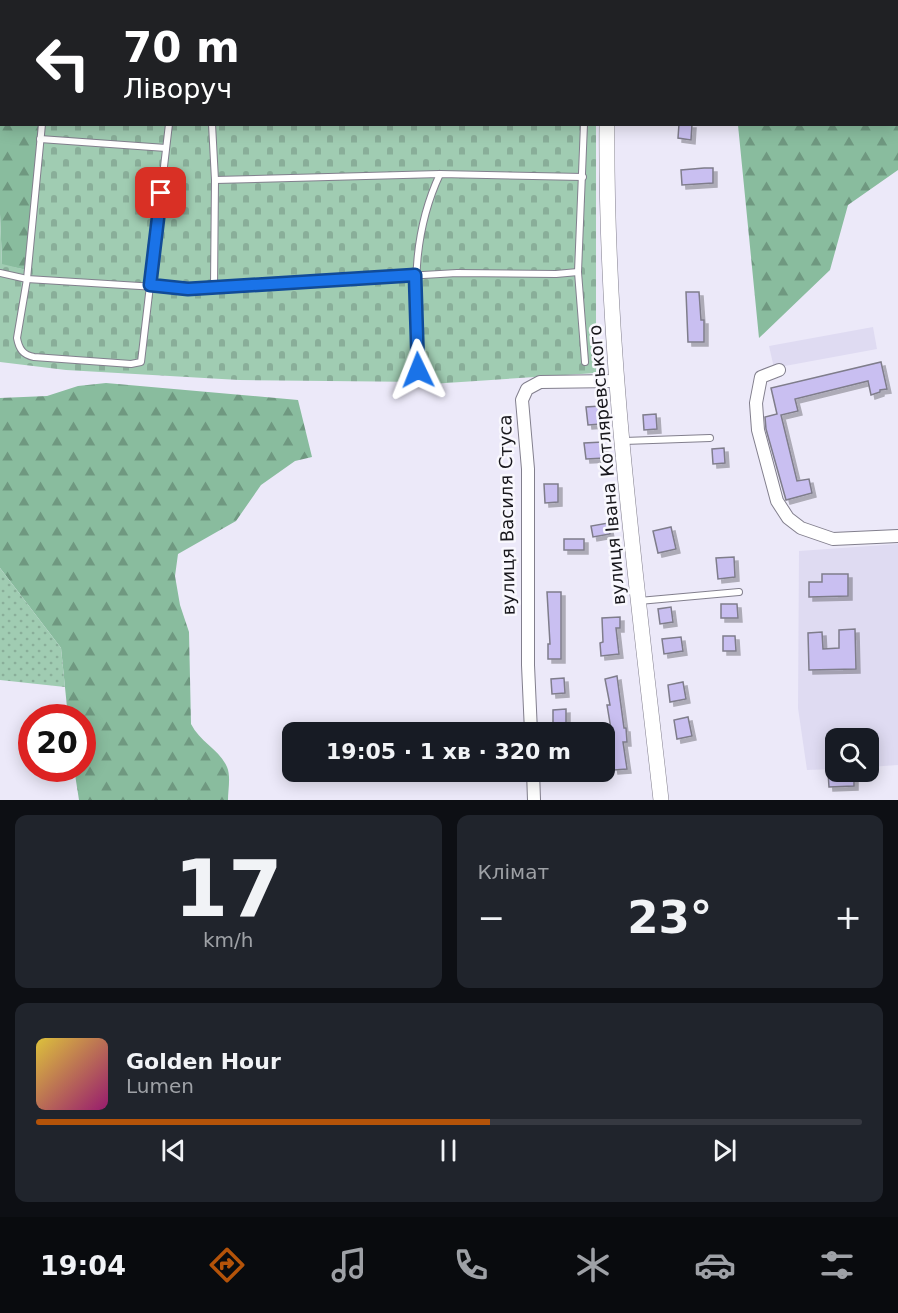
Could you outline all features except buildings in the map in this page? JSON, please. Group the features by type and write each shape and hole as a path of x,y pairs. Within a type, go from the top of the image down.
{"street":[{"name":"вулиця Івана Котляревського","path":"607,126 613,345 661,800"},
{"path":"779,370 760,377 756,403 758,430 777,501 788,518 801,528 832,539 898,536"},
{"name":"вулиця Василя Стуса","path":"531,722 528,665 528,469 522,400 527,389 540,382 616,381"},
{"path":"533,782 534,800"}],"lane":[{"path":"42,126 27,279 17,338 21,352 34,357 131,364 141,362 169,126"},
{"path":"212,126 215,180 214,287"},
{"path":"584,126 578,272 585,362"},
{"path":"40,139 166,147"},
{"path":"215,180 440,174 583,177"},
{"path":"418,370 415,275 418,242 440,174"},
{"path":"0,273 27,279 188,289 457,273 556,274 578,272"},
{"path":"622,441 710,438"},
{"path":"639,601 739,592"}],"shaded area":[{"path":"873,327 877,349 774,368 769,346"},
{"path":"898,544 898,765 879,766 879,728 825,728 825,769 807,770 798,708 799,551"}],"green space":[{"path":"0,126 42,126 27,270 2,265"},
{"path":"42,126 596,126 596,373 431,384 425,382 239,380 66,370 0,362 0,214 2,264 27,270"},
{"path":"738,126 898,126 898,170 848,205 830,270 759,338"},
{"path":"106,383 298,400 312,457 295,461 261,485 236,521 178,554 175,576 180,605 189,632 191,724 227,767 228,800 79,800 76,782 96,782 96,704 67,704 61,648 0,568 0,398 47,396 78,386"},
{"path":"0,568 61,648 65,687 0,680"}],"route":[{"path":"161,193 150,285 188,289 415,275 418,370"}]}
